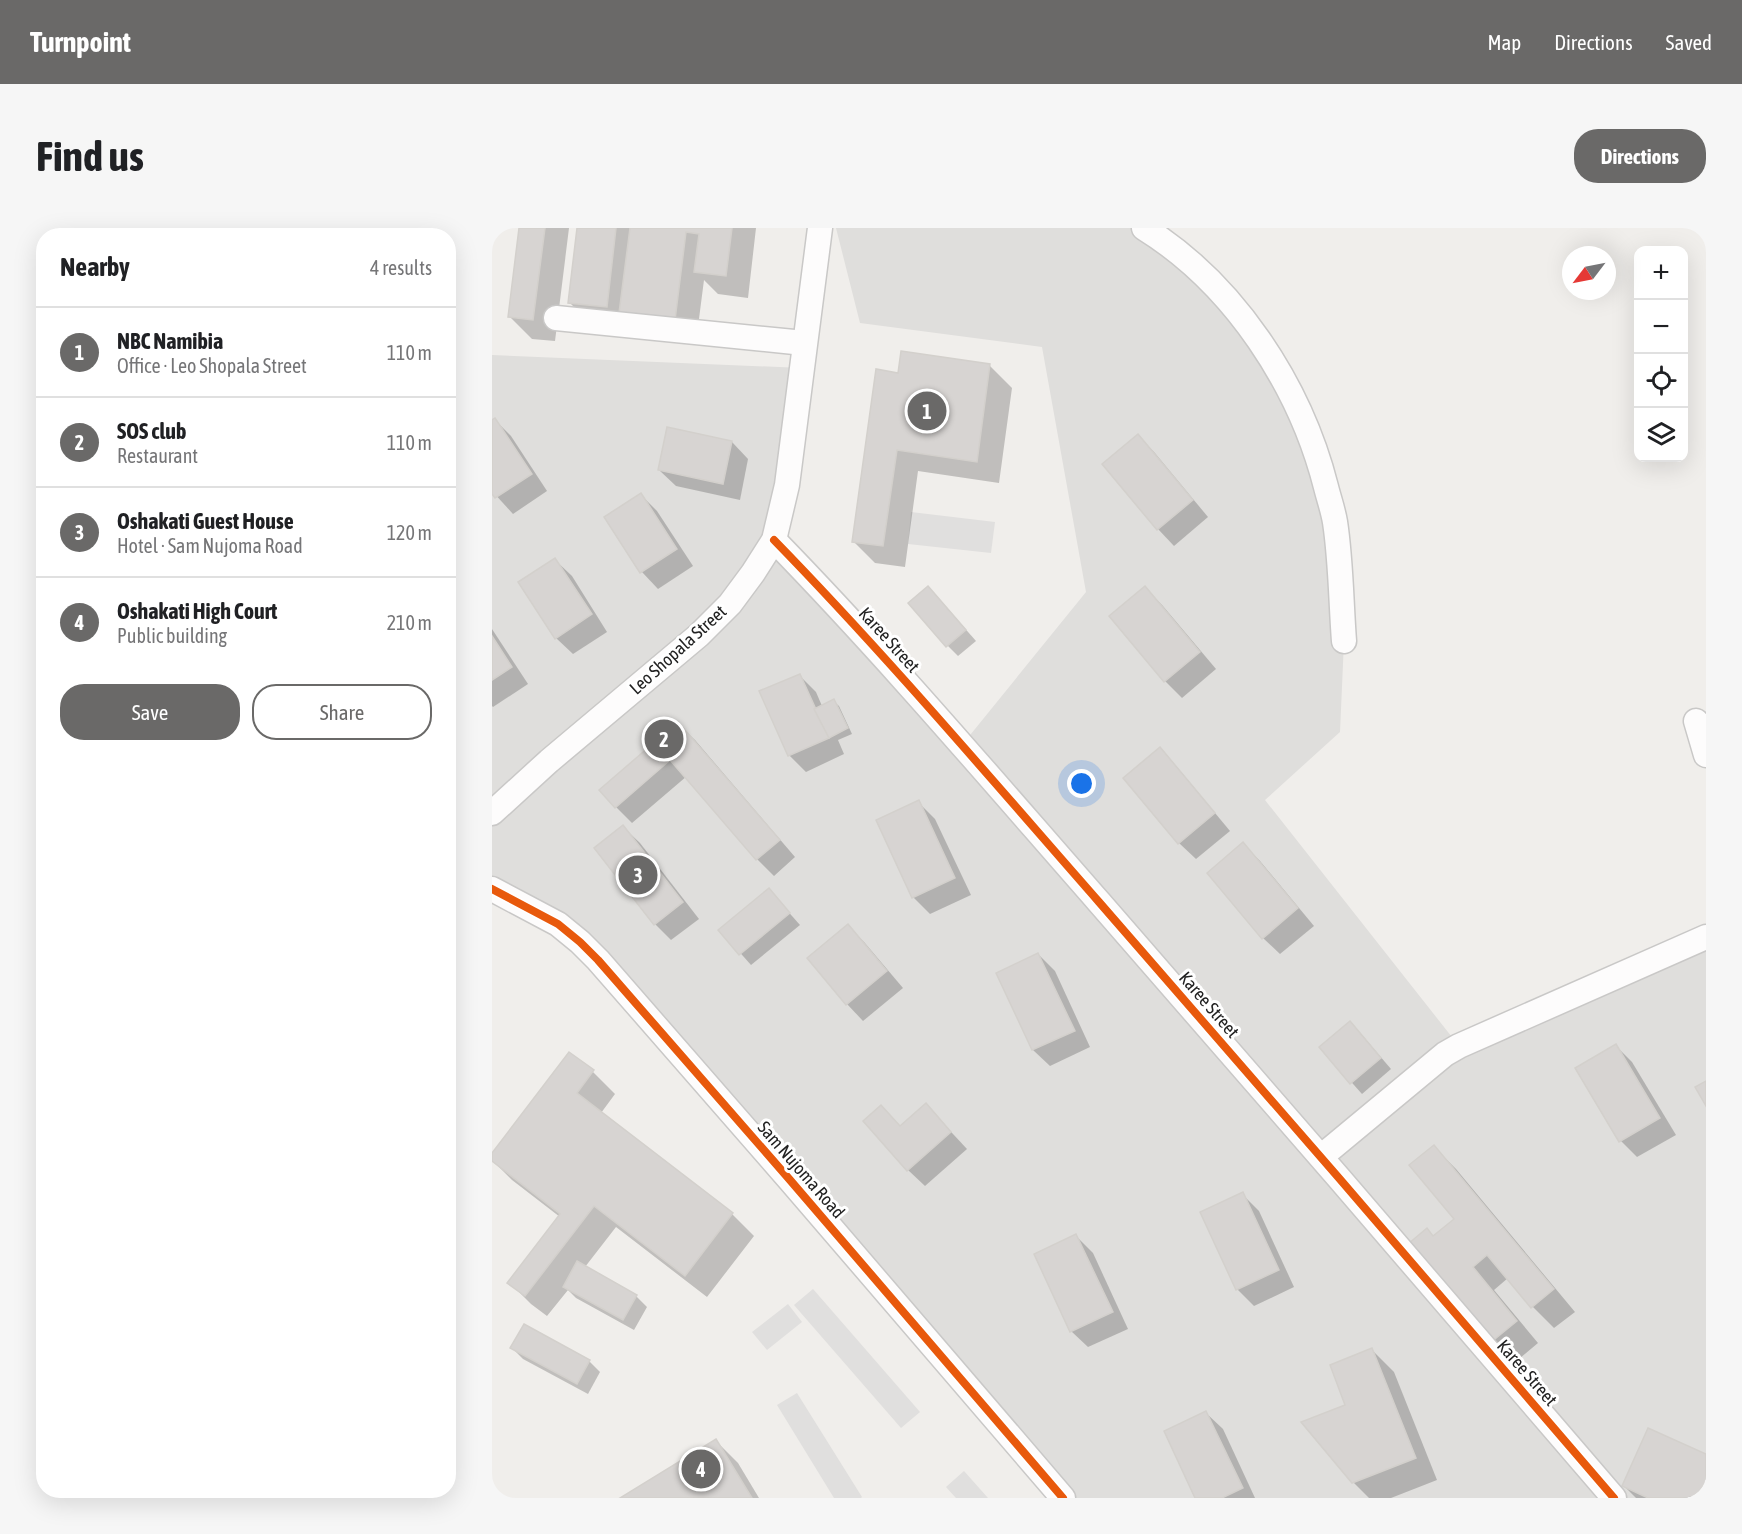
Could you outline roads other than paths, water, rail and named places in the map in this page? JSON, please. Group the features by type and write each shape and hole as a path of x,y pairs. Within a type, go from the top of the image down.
{"street":[{"name":"Leo Shopala Street","path":"492,813 549,761 699,635 730,604 774,540 787,485 820,228"},
{"path":"1144,228 1164,240 1237,310 1271,358 1296,406 1319,459 1335,521 1344,640"},
{"path":"556,318 804,343"},
{"name":"Karee Street","path":"774,540 909,685 1322,1156 1614,1498"},
{"path":"1696,721 1706,755"},
{"name":"Sam Nujoma Road","path":"492,889 558,924 598,960 1063,1498"},
{"path":"1322,1156 1445,1054 1459,1046 1706,937"}],"place":[{"name":"NBC Namibia","path":"927,411"},
{"name":"SOS club","path":"664,739"},
{"name":"Oshakati Guest House","path":"638,875"},
{"name":"Oshakati High Court","path":"701,1469"}]}
